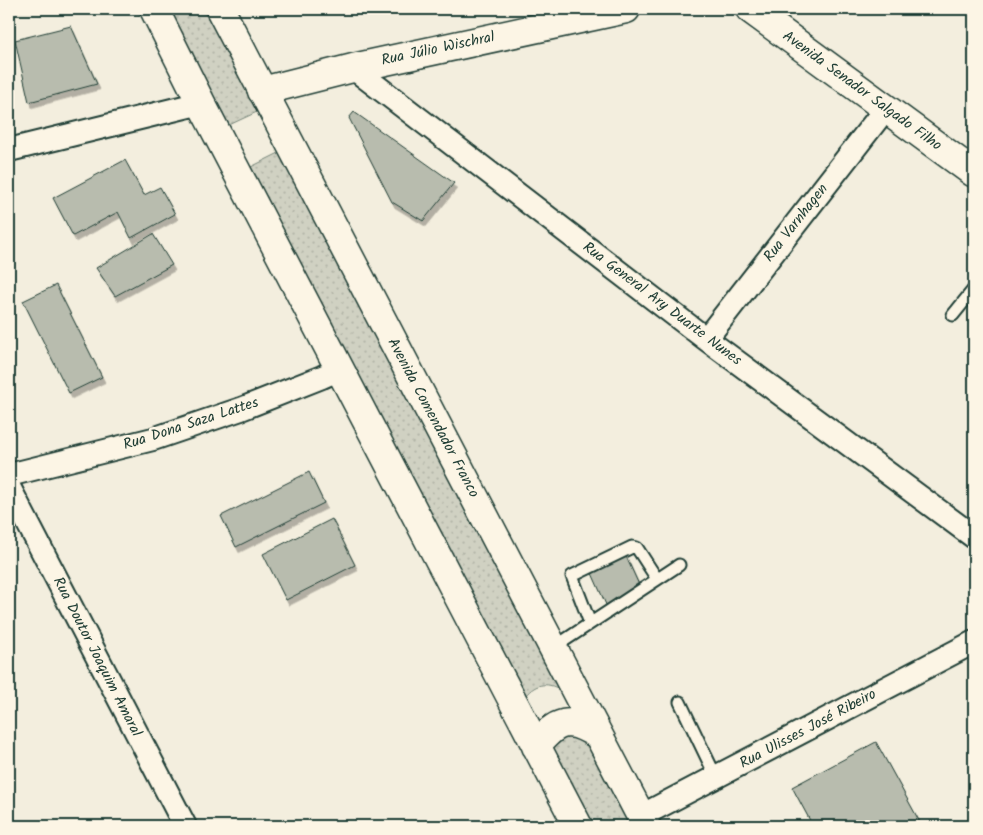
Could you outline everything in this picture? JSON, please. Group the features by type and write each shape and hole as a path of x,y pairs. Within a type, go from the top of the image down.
{"main road":[{"path":"154,9 201,103 578,826"},
{"name":"Avenida Comendador Franco","path":"220,9 644,821"},
{"name":"Rua Júlio Wischral","path":"262,91 352,68 619,9"},
{"name":"Avenida Senador Salgado Filho","path":"752,9 974,173"},
{"path":"536,746 546,733 556,725 570,722 584,725 598,735"}],"street":[{"name":"Rua General Ary Duarte Nunes","path":"352,68 706,339 974,537"},
{"path":"9,150 201,103"},
{"name":"Rua Varnhagen","path":"706,339 886,108"},
{"name":"Rua Dona Saza Lattes","path":"9,474 153,440 242,409 340,369"},
{"name":"Rua Doutor Joaquim Amaral","path":"9,487 185,826"},
{"name":"Rua Ulisses José Ribeiro","path":"644,821 716,777 974,642"}],"lane":[{"path":"953,315 974,289"},
{"path":"590,623 572,576 632,547 637,548 657,579"},
{"path":"553,648 679,565"},
{"path":"680,702 716,777"}],"shaded area":[{"path":"166,9 206,9 259,111 227,126"},
{"path":"283,151 563,691 552,686 543,685 529,691 525,696 251,167"},
{"path":"568,733 587,740 632,826 594,826 551,744"}],"building":[{"path":"71,26 97,84 29,102 15,40"},
{"path":"354,112 454,183 423,221 392,202 349,118"},
{"path":"125,160 144,195 160,187 175,214 131,238 118,212 73,236 53,198"},
{"path":"153,234 172,265 115,296 96,268"},
{"path":"56,285 102,377 69,393 23,301"},
{"path":"309,472 324,503 236,547 221,516"},
{"path":"332,519 355,565 286,600 263,554"},
{"path":"624,552 640,587 607,607 591,571"},
{"path":"876,742 922,826 813,826 792,787"}]}
